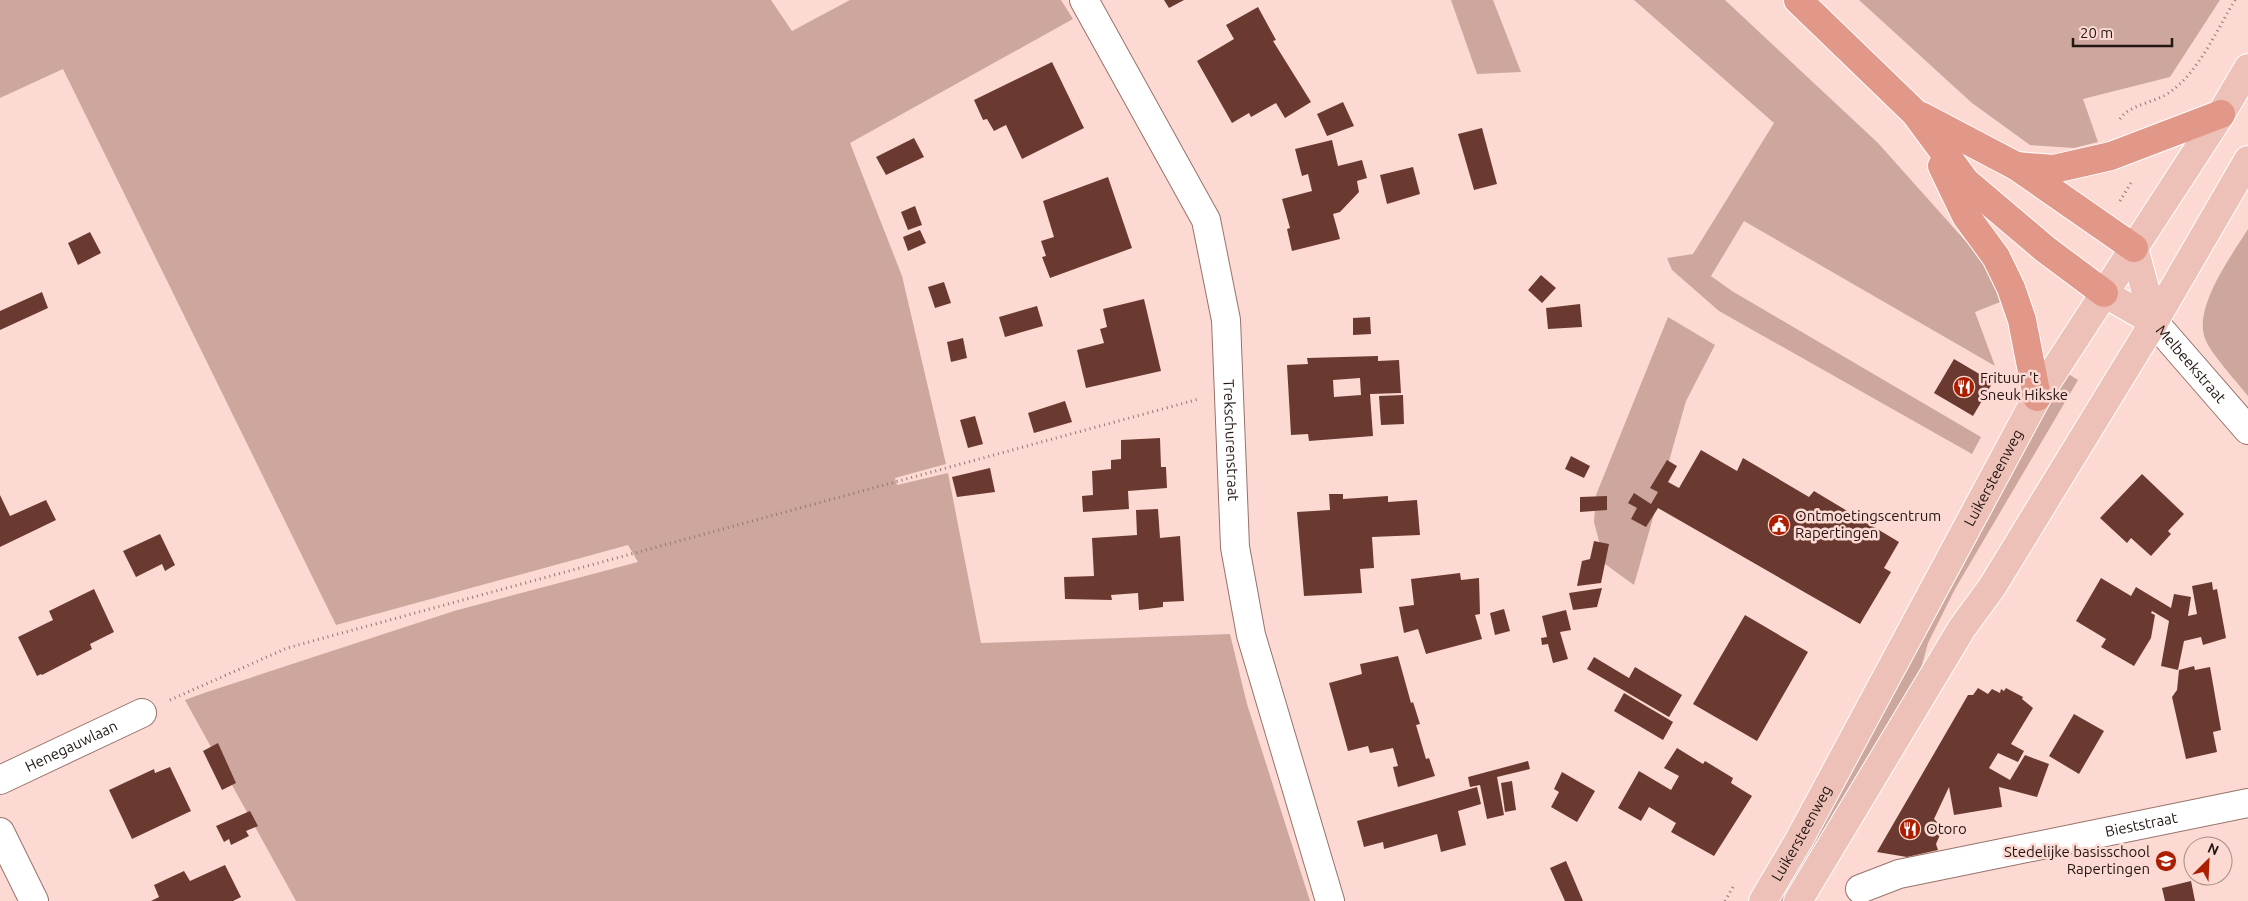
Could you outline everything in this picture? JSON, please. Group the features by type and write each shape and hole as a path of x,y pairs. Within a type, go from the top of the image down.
{"highway":[{"path":"1798,0 1916,113 1966,182 2046,249 2104,293"},
{"path":"1916,113 2016,166 2134,248"},
{"path":"1916,113 1966,216 1996,257 2011,288 2022,320 2037,396"},
{"path":"2016,166 2054,169 2111,156 2221,114"}],"main road":[{"name":"Luikersteenweg","path":"1763,901 1799,840 2037,396 2221,114 2248,68"},
{"name":"Luikersteenweg","path":"1798,901 1962,628 1992,587 2154,322 2248,160"},
{"path":"2134,248 2154,322"},
{"path":"2104,293 2154,322"}],"street":[{"name":"Trekschurenstraat","path":"1084,0 1206,220 1226,320 1236,547 1251,635 1330,901"},
{"name":"Melbeekstraat","path":"2154,322 2248,430"},
{"name":"Henegauwlaan","path":"0,780 142,713"},
{"name":"Bieststraat","path":"1860,889 1899,874 2248,803"},
{"path":"0,832 34,901"}],"path":[{"path":"142,713 287,648 1228,392"}],"shaded area":[{"path":"0,0 771,0 792,31 850,0 1061,0 1073,19 850,143 902,276 946,464 895,478 897,485 948,473 981,643 1230,634 1247,704 1310,901 296,901 185,700 454,611 638,562 628,545 336,625 63,69 0,98"},
{"path":"1451,0 1493,0 1521,72 1477,74"},
{"path":"1634,0 1725,0 1878,143 1986,264 1996,282 2000,302 1975,312 1995,366 1744,221 1711,276 1732,291 1981,437 1972,454 1719,311 1672,270 1667,258 1693,254 1774,123"},
{"path":"1859,0 2220,0 2170,77 2083,99 2098,142 2074,148 2030,145 1972,103"},
{"path":"2248,229 2248,396 2209,347 2203,328 2208,299 2215,283"},
{"path":"1668,317 1715,345 1686,401 1634,585 1605,564 1594,522 1596,495"},
{"path":"2062,370 2078,380 1955,589 1928,643 1918,680 1783,901 1775,901"}],"building":[{"path":"1164,0 1184,0 1169,8"},
{"path":"1258,7 1276,40 1273,41 1311,102 1285,118 1276,103 1251,117 1249,113 1232,123 1197,61 1234,39 1226,25"},
{"path":"1052,62 1084,128 1022,159 1006,125 994,131 987,119 983,120 974,100"},
{"path":"1343,102 1354,126 1327,136 1317,114"},
{"path":"1482,128 1497,184 1474,190 1458,134"},
{"path":"914,138 924,157 886,175 876,157"},
{"path":"1332,140 1338,166 1362,160 1367,178 1357,181 1359,192 1340,212 1333,214 1340,239 1292,251 1287,229 1290,228 1282,199 1312,191 1308,174 1302,176 1295,149"},
{"path":"1413,167 1420,194 1387,204 1380,175"},
{"path":"1108,177 1132,248 1050,278 1042,257 1046,256 1041,241 1054,237 1043,201"},
{"path":"915,206 922,225 908,230 901,212"},
{"path":"920,230 926,243 908,251 903,237"},
{"path":"90,232 101,253 78,265 68,243"},
{"path":"1541,275 1556,288 1542,303 1528,290"},
{"path":"944,282 951,303 935,308 928,287"},
{"path":"42,292 48,308 0,330 0,311"},
{"path":"1144,299 1161,371 1086,388 1077,350 1104,343 1100,329 1107,327 1103,309"},
{"path":"1580,304 1582,327 1548,329 1546,308"},
{"path":"1037,306 1043,326 1005,337 999,317"},
{"path":"1370,317 1371,334 1353,335 1353,318"},
{"path":"963,338 967,358 951,362 947,342"},
{"path":"1378,356 1378,361 1399,360 1401,393 1370,394 1373,436 1309,441 1308,434 1291,435 1287,365 1308,364 1307,358","holes":["1360,378 1361,395 1334,397 1333,380"]},
{"name":"Frituur 't Sneuk Hikske","path":"1954,359 1993,382 1973,416 1934,393"},
{"path":"1403,395 1404,424 1381,425 1379,396"},
{"path":"1065,401 1072,422 1034,433 1028,413"},
{"path":"975,416 983,444 968,448 960,420"},
{"path":"1160,438 1161,467 1166,467 1167,488 1128,491 1129,509 1083,512 1082,496 1093,495 1092,471 1111,469 1111,460 1121,459 1121,440"},
{"name":"Ontmoetingscentrum Rapertingen","path":"1701,450 1737,471 1743,458 1809,497 1814,491 1899,542 1884,568 1891,572 1860,624 1658,508 1646,527 1631,519 1637,508 1628,503 1634,493 1651,504 1658,492 1650,488 1667,460 1677,466 1668,482 1679,488"},
{"path":"1571,456 1590,466 1584,478 1565,469"},
{"path":"990,468 995,492 957,497 952,477"},
{"path":"2142,474 2184,514 2168,531 2171,534 2151,556 2131,538 2127,543 2100,518"},
{"path":"1329,494 1343,494 1343,499 1388,496 1388,502 1417,500 1420,535 1372,537 1374,568 1360,569 1362,593 1304,596 1297,512 1330,510"},
{"path":"0,495 10,516 46,500 56,520 0,547"},
{"path":"1607,496 1607,510 1580,512 1580,497"},
{"path":"1158,509 1160,538 1180,536 1184,601 1163,602 1163,607 1139,610 1138,593 1111,595 1112,600 1065,599 1064,577 1094,576 1092,538 1137,535 1136,510"},
{"path":"160,534 175,565 165,571 162,564 136,577 123,551"},
{"path":"1594,541 1609,544 1601,583 1577,586 1582,561 1590,559"},
{"path":"1460,573 1461,580 1479,578 1480,614 1475,615 1482,639 1426,654 1418,629 1404,633 1399,607 1414,605 1411,579"},
{"path":"2101,578 2131,596 2136,587 2171,608 2174,594 2191,597 2188,616 2197,614 2192,586 2212,582 2213,590 2217,589 2226,638 2203,645 2201,637 2184,641 2178,670 2161,666 2169,621 2152,611 2151,613 2155,615 2151,638 2134,666 2101,647 2106,639 2076,621"},
{"path":"1602,588 1597,607 1573,610 1569,593"},
{"path":"94,589 114,632 90,644 92,649 37,676 18,637 53,620 49,611"},
{"path":"1504,609 1510,631 1495,635 1490,613"},
{"path":"1566,610 1571,630 1560,632 1568,659 1553,663 1548,644 1542,645 1541,638 1547,637 1542,616"},
{"path":"1745,615 1808,652 1757,741 1693,704"},
{"path":"1398,656 1411,703 1413,702 1420,724 1416,725 1426,759 1429,758 1435,776 1398,787 1393,767 1398,766 1393,748 1370,753 1368,746 1348,751 1329,683 1362,674 1360,664"},
{"path":"1594,657 1629,678 1635,667 1682,695 1669,717 1587,669"},
{"path":"2194,666 2195,670 2210,667 2221,730 2213,732 2217,752 2186,759 2172,697 2177,690 2179,670"},
{"path":"1978,688 1988,694 1992,689 2000,693 2001,689 2004,691 2006,688 2023,697 2022,699 2033,708 2011,744 2024,751 2018,762 1998,753 1989,768 2010,780 2025,755 2049,764 2037,797 1999,787 2002,807 1954,815 1949,787 1934,819 1943,828 1936,844 1938,850 1907,857 1877,852 1968,695 1973,695"},
{"path":"1624,693 1673,722 1663,740 1614,711"},
{"path":"2074,714 2104,731 2079,774 2049,756"},
{"path":"218,743 236,783 222,790 203,751"},
{"path":"1677,748 1703,764 1705,761 1733,778 1731,783 1752,796 1714,856 1671,832 1676,823 1649,807 1641,821 1618,808 1639,771 1671,790 1679,776 1664,768"},
{"path":"1528,761 1530,769 1497,777 1504,815 1487,819 1480,785 1470,787 1468,777"},
{"path":"170,767 191,811 132,839 109,790 154,769 155,773"},
{"path":"1562,772 1595,791 1577,822 1551,807 1559,792 1554,789"},
{"path":"1512,781 1516,810 1505,812 1501,783"},
{"path":"1477,787 1481,804 1458,811 1466,845 1441,852 1437,834 1384,849 1383,842 1364,847 1357,821"},
{"path":"250,811 258,826 246,831 249,836 231,845 229,839 224,842 216,826"},
{"path":"1566,861 1583,901 1565,901 1550,868"},
{"path":"225,865 241,897 233,901 151,901 159,897 154,885 184,871 190,881"},
{"path":"2183,883 2183,886 2192,886 2195,901 2165,901 2162,888"}],"place":[{"name":"Frituur 't Sneuk Hikske","path":"1964,387"},
{"name":"Ontmoetingscentrum Rapertingen","path":"1779,525"},
{"name":"Otoro","path":"1910,829"},
{"name":"Stedelijke basisschool Rapertingen","path":"2166,861"}]}
